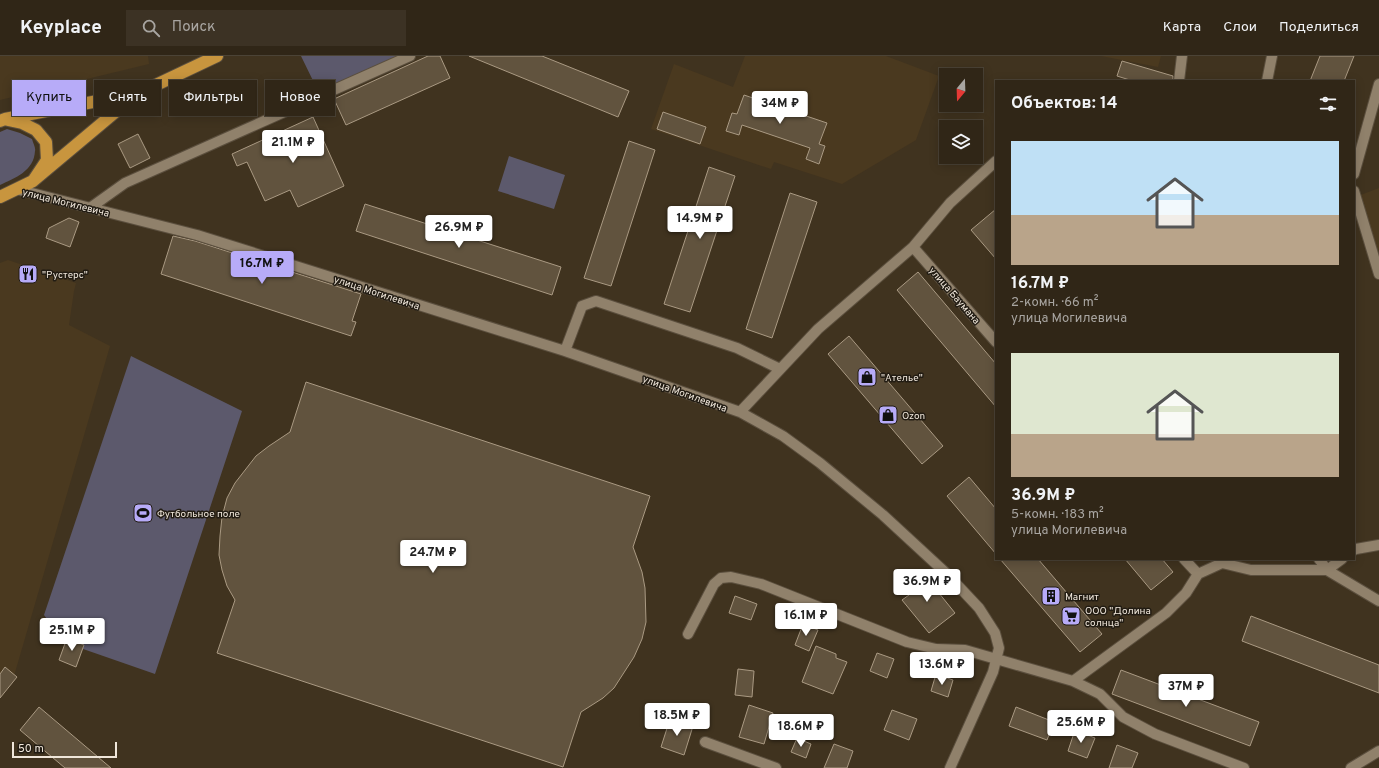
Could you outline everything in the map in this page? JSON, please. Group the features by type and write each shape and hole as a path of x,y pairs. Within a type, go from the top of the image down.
{"highway":[{"path":"161,83 217,56"},
{"path":"3,120 94,102"},
{"path":"0,197 33,181 111,116"},
{"path":"3,120 22,123 36,130 46,142 47,160 33,181"}],"street":[{"path":"90,208 125,183 410,56"},
{"path":"1179,80 1182,56"},
{"path":"1267,80 1272,56"},
{"path":"1355,170 1379,84"},
{"path":"740,412 818,329 913,247 950,203 995,162"},
{"name":"улица Могилевича","path":"16,189 197,235 566,351 664,384 740,412 783,436 820,463 883,515 948,575 979,608 995,633 999,648 997,660"},
{"path":"1355,194 1379,274"},
{"name":"улица Баумана","path":"913,247 995,341"},
{"path":"566,351 582,306 596,301 737,348 780,369"},
{"path":"1355,550 1379,545"},
{"path":"1185,560 1198,574"},
{"path":"1320,560 1327,570 1379,600"},
{"path":"1073,681 1166,613 1186,593 1198,574 1222,563 1251,570 1327,570 1341,560"},
{"path":"688,634 714,584 721,578 731,577 761,584 907,642 936,649 964,650 1073,681 1100,694 1123,717 1155,734 1244,768"},
{"path":"950,768 997,660"},
{"path":"705,742 776,768"},
{"path":"1351,768 1379,751"}],"shaded area":[{"path":"0,56 148,56 149,64 83,80 12,80 12,97 0,100"},
{"path":"301,56 399,56 335,86 335,80 313,80"},
{"path":"745,56 886,56 939,76 916,140 842,184 774,162 771,169 651,129 674,64 733,87"},
{"path":"1101,56 1161,56 1158,67"},
{"path":"7,129 32,139 35,147 34,158 23,173 0,185 0,132"},
{"path":"509,156 565,175 554,209 498,191"},
{"path":"1379,188 1379,252 1358,196"},
{"path":"8,260 76,283 69,325 110,346 14,676 0,695 0,263"},
{"name":"Футбольное поле","path":"131,356 242,411 155,674 63,642 44,615"}],"building":[{"path":"428,56 440,56 450,78 346,125 335,99"},
{"path":"469,56 542,56 629,91 618,117"},
{"path":"1320,56 1354,56 1344,80 1310,80"},
{"path":"1122,61 1173,76 1173,80 1130,80 1117,76"},
{"path":"744,95 827,123 819,144 825,146 819,164 806,159 810,148 742,125 739,135 726,131 732,113 737,114"},
{"path":"663,112 706,127 700,144 657,129"},
{"path":"313,117 344,186 298,207 290,190 265,201 247,162 237,166 232,154"},
{"path":"138,134 150,158 130,168 118,144"},
{"path":"629,141 655,150 611,286 584,278"},
{"path":"709,167 735,176 690,312 664,304"},
{"path":"790,193 817,202 772,338 746,329"},
{"path":"365,204 561,267 552,295 356,231"},
{"path":"995,210 995,258 971,230"},
{"path":"69,218 79,222 70,247 46,238 49,228"},
{"path":"173,236 195,241 361,294 352,321 356,322 351,336 161,274"},
{"path":"918,272 995,363 995,406 897,290"},
{"path":"849,336 943,446 922,464 828,354"},
{"path":"306,382 650,496 633,547 642,572 645,588 646,622 642,639 634,657 614,688 603,698 581,712 563,767 217,653 235,600 227,586 219,555 222,517 227,498 235,483 256,456 290,432"},
{"path":"969,477 995,508 995,553 947,496"},
{"name":"Магнит","path":"1001,560 1039,560 1102,634 1080,652"},
{"path":"1126,560 1163,560 1173,572 1151,590"},
{"path":"922,572 955,613 929,633 902,600 909,595 903,587"},
{"path":"735,596 757,604 751,620 729,613"},
{"path":"1251,616 1379,665 1379,693 1242,641"},
{"path":"803,624 818,630 809,651 795,645"},
{"path":"67,638 84,645 76,667 59,660"},
{"path":"816,646 836,654 836,658 847,662 833,694 802,682"},
{"path":"877,653 894,659 887,678 870,671"},
{"path":"5,667 17,677 0,698 0,674"},
{"path":"738,669 754,671 752,697 735,695"},
{"path":"1121,670 1259,722 1250,746 1112,694"},
{"path":"936,674 953,680 948,697 931,691"},
{"path":"749,705 773,713 764,744 739,737"},
{"path":"39,707 111,768 65,768 20,730"},
{"path":"1016,707 1054,722 1047,740 1009,726"},
{"path":"892,710 917,719 909,740 884,730"},
{"path":"670,719 693,726 684,755 661,747"},
{"path":"1075,730 1095,738 1087,758 1068,751"},
{"path":"797,738 811,744 806,758 791,752"},
{"path":"834,744 853,751 847,768 824,768"},
{"path":"1117,745 1138,753 1132,768 1109,768"}],"place":[{"name":"\"Рустерс\"","path":"28,274"},
{"name":"\"Ателье\"","path":"867,377"},
{"name":"Ozon","path":"888,415"},
{"name":"Футбольное поле","path":"143,513"},
{"name":"Магнит","path":"1051,596"},
{"name":"ООО \"Долина солнца\"","path":"1071,616"}]}
